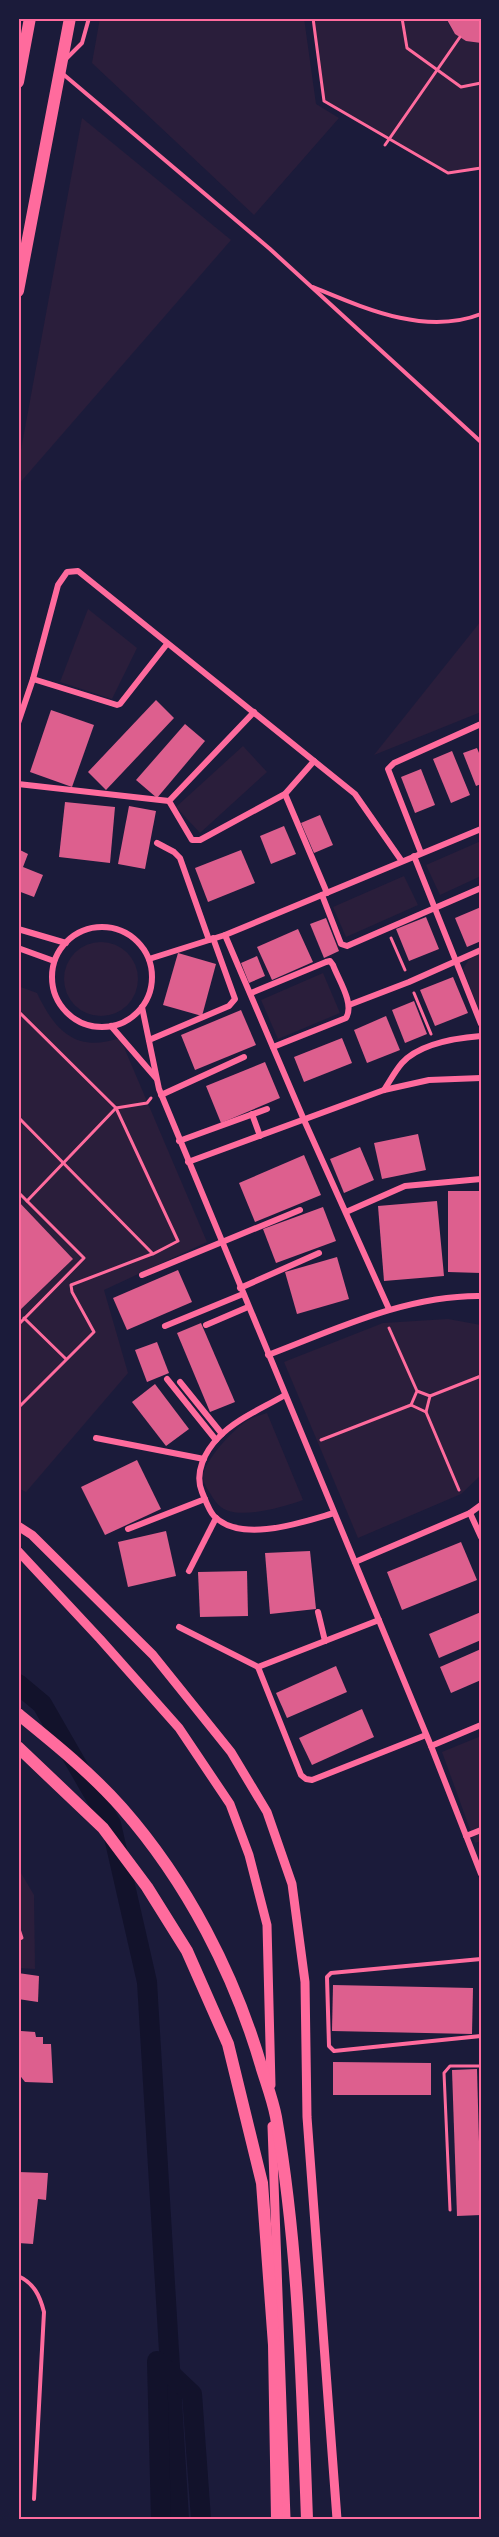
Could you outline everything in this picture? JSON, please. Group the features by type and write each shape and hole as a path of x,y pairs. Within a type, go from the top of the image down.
{"main road":[{"path":"18,81 30,18"},
{"path":"18,291 70,18"},
{"path":"18,1714 78,1763 122,1808 154,1848 184,1890 211,1941 252,2034 276,2116 294,2259 307,2519"},
{"path":"18,1747 103,1828 147,1887 187,1951 228,2044 262,2183 274,2345 277,2519"}],"street":[{"path":"18,723 33,679 58,585 62,577 72,570 78,571 355,794 401,860"},
{"path":"33,679 117,705 167,644"},
{"path":"169,801 254,712"},
{"path":"481,724 394,762 388,769 435,907 481,1024"},
{"path":"169,801 192,840 196,840 285,794 314,761"},
{"path":"18,784 169,801"},
{"path":"285,794 341,944 345,946 481,888"},
{"path":"149,959 225,935 401,860 481,829"},
{"path":"148,1040 229,1006 235,999 180,858 157,843"},
{"path":"101,927 116,929 130,935 149,959 152,976 150,992 142,1007 130,1018 111,1026 100,1027 85,1024 71,1016 61,1005 53,984 54,961 66,943 72,936 86,929 101,927"},
{"path":"18,928 66,943"},
{"path":"225,935 388,1309"},
{"path":"18,948 54,961"},
{"path":"349,1005 481,951"},
{"path":"251,993 330,961 349,1005 346,1018 273,1047"},
{"path":"142,1007 156,1078 179,1141 431,1746 481,1874"},
{"path":"111,1026 156,1078"},
{"path":"384,1090 402,1062 409,1057 451,1039 481,1036"},
{"path":"160,1092 244,1057"},
{"path":"188,1162 384,1090 429,1080 481,1078"},
{"path":"179,1141 267,1109"},
{"path":"252,1114 260,1136"},
{"path":"346,1212 405,1186 481,1179 481,1172"},
{"path":"142,1275 300,1210"},
{"path":"165,1326 319,1253"},
{"path":"268,1355 388,1309 464,1296 481,1296"},
{"path":"206,1325 248,1307"},
{"path":"167,1379 216,1440"},
{"path":"180,1382 222,1434"},
{"path":"285,1395 242,1419 216,1440 204,1460 198,1478 205,1498 216,1518 225,1524 251,1530 290,1526 334,1513"},
{"path":"96,1438 204,1460"},
{"path":"128,1529 205,1498"},
{"path":"355,1562 470,1513 481,1505"},
{"path":"470,1513 481,1537"},
{"path":"189,1571 216,1518"},
{"path":"18,1526 32,1535 153,1655 231,1752 267,1812 292,1884 305,1982 307,2117 338,2519"},
{"path":"18,1551 100,1638 179,1728 230,1804 249,1855 267,1925 269,2048 278,2242 286,2519"},
{"path":"318,1612 325,1641"},
{"path":"258,1667 379,1620"},
{"path":"179,1627 258,1667 301,1775 306,1779 312,1780 426,1735"},
{"path":"431,1746 481,1725"},
{"path":"466,1836 481,1830"}],"lane":[{"path":"89,18 82,43 61,67 270,249 481,442"},
{"path":"309,286 374,312 411,320 443,321 470,318 481,314"},
{"path":"481,1959 331,1973 327,1977 329,2046 334,2050 481,2036"},
{"path":"18,2276 35,2289 41,2299 44,2312 34,2499"}],"path":[{"path":"313,18 324,101 448,173 481,168"},
{"path":"402,18 407,48 461,87 481,83"},
{"path":"385,145 460,37"},
{"path":"18,1011 116,1108 178,1241 153,1254 71,1285 72,1292 94,1332 18,1408"},
{"path":"27,1201 116,1108 147,1103 160,1092"},
{"path":"18,1117 153,1254"},
{"path":"18,1192 84,1258 18,1325"},
{"path":"24,1318 67,1359"},
{"path":"389,1328 417,1391 430,1396 481,1376"},
{"path":"321,1440 411,1405 417,1391"},
{"path":"430,1396 426,1412 459,1490"},
{"path":"411,1405 426,1412"},
{"path":"18,1886 18,1897"},
{"path":"18,1926 22,1938 18,1940"},
{"path":"450,2210 444,2073 450,2066 481,2066"}],"shaded area":[{"path":"100,18 304,18 316,104 339,118 254,215 92,63"},
{"path":"313,18 446,18 451,29 459,36 481,43 481,168 448,173 324,101"},
{"path":"82,118 231,240 18,485 18,466"},
{"path":"88,609 137,648 112,699 60,682"},
{"path":"481,621 481,712 374,755"},
{"path":"243,746 267,772 200,833 176,807"},
{"path":"481,841 481,876 440,895 426,865"},
{"path":"404,876 418,905 346,937 333,907"},
{"path":"101,942 115,945 127,953 135,965 138,979 135,993 127,1005 115,1013 101,1016 87,1013 75,1005 67,993 64,979 67,965 75,953 87,945"},
{"path":"481,952 481,1015 463,969 471,956"},
{"path":"323,973 340,1013 278,1039 261,1000"},
{"path":"18,986 37,993 51,1018 69,1035 91,1043 120,1038 207,1242 104,1290 128,1373 26,1492 18,1488"},
{"path":"448,1319 481,1325 481,1475 461,1494 358,1538 284,1362 383,1323"},
{"path":"267,1413 303,1500 254,1512 226,1510 216,1503 205,1485 203,1476 205,1469 220,1446 240,1426 250,1419"},
{"path":"481,1736 481,1841 475,1843 442,1752"},
{"path":"18,1868 34,1895 35,1969 18,1968"}],"building":[{"path":"446,18 481,18 481,43 466,41 455,34"},
{"path":"156,700 174,718 106,790 88,772"},
{"path":"51,710 94,725 72,787 30,772"},
{"path":"185,724 205,741 157,798 136,780"},
{"path":"477,748 481,758 481,784 476,786 463,753"},
{"path":"452,751 470,795 451,803 433,759"},
{"path":"421,769 435,805 415,813 401,777"},
{"path":"65,802 115,807 110,863 59,857"},
{"path":"129,806 156,811 145,869 118,864"},
{"path":"320,815 333,845 314,853 301,823"},
{"path":"284,826 296,854 271,864 260,836"},
{"path":"18,849 28,854 23,867 43,875 34,897 18,891"},
{"path":"241,850 255,883 208,902 195,868"},
{"path":"481,907 481,941 467,947 455,918"},
{"path":"426,917 439,949 409,961 396,929"},
{"path":"326,918 339,951 324,958 310,924"},
{"path":"298,929 313,962 272,980 257,947"},
{"path":"178,953 216,964 202,1016 163,1005"},
{"path":"257,956 265,976 249,983 241,963"},
{"path":"453,977 468,1013 435,1026 420,990"},
{"path":"414,1001 427,1034 405,1043 392,1010"},
{"path":"241,1010 256,1045 195,1070 181,1035"},
{"path":"386,1016 400,1050 367,1063 354,1030"},
{"path":"342,1038 352,1063 304,1082 294,1057"},
{"path":"265,1062 280,1098 221,1123 206,1086"},
{"path":"418,1134 426,1170 382,1179 374,1143"},
{"path":"360,1147 374,1180 344,1193 330,1159"},
{"path":"304,1155 321,1195 255,1222 239,1183"},
{"path":"448,1191 481,1191 481,1273 448,1272"},
{"path":"18,1201 73,1259 18,1312"},
{"path":"437,1201 444,1276 384,1281 378,1206"},
{"path":"323,1207 336,1241 276,1263 263,1229"},
{"path":"337,1257 349,1299 297,1314 285,1272"},
{"path":"178,1270 192,1302 127,1330 113,1298"},
{"path":"201,1323 235,1402 210,1412 177,1333"},
{"path":"157,1342 169,1373 147,1382 135,1350"},
{"path":"155,1384 189,1429 166,1446 132,1402"},
{"path":"137,1460 161,1509 105,1535 81,1487"},
{"path":"166,1531 176,1576 128,1587 118,1542"},
{"path":"461,1542 477,1580 402,1610 387,1572"},
{"path":"310,1551 316,1609 270,1614 265,1553"},
{"path":"247,1571 248,1616 200,1617 198,1572"},
{"path":"481,1612 481,1640 439,1658 429,1634"},
{"path":"481,1649 481,1680 451,1693 440,1667"},
{"path":"336,1666 347,1692 287,1718 276,1693"},
{"path":"362,1709 374,1737 312,1765 299,1738"},
{"path":"18,1973 39,1976 38,2002 18,1999"},
{"path":"333,1985 473,1988 472,2034 332,2031"},
{"path":"21,2031 35,2032 36,2037 43,2037 43,2044 51,2044 53,2083 25,2082 18,2073"},
{"path":"333,2062 431,2063 431,2095 333,2095"},
{"path":"477,2069 481,2215 457,2216 452,2070"},
{"path":"18,2172 48,2173 46,2200 38,2199 33,2244 18,2243"}],"waterway":[{"path":"18,1684 42,1704 111,1824 147,1982 179,2519"},
{"path":"161,2519 157,2361 192,2394 201,2519"}]}
